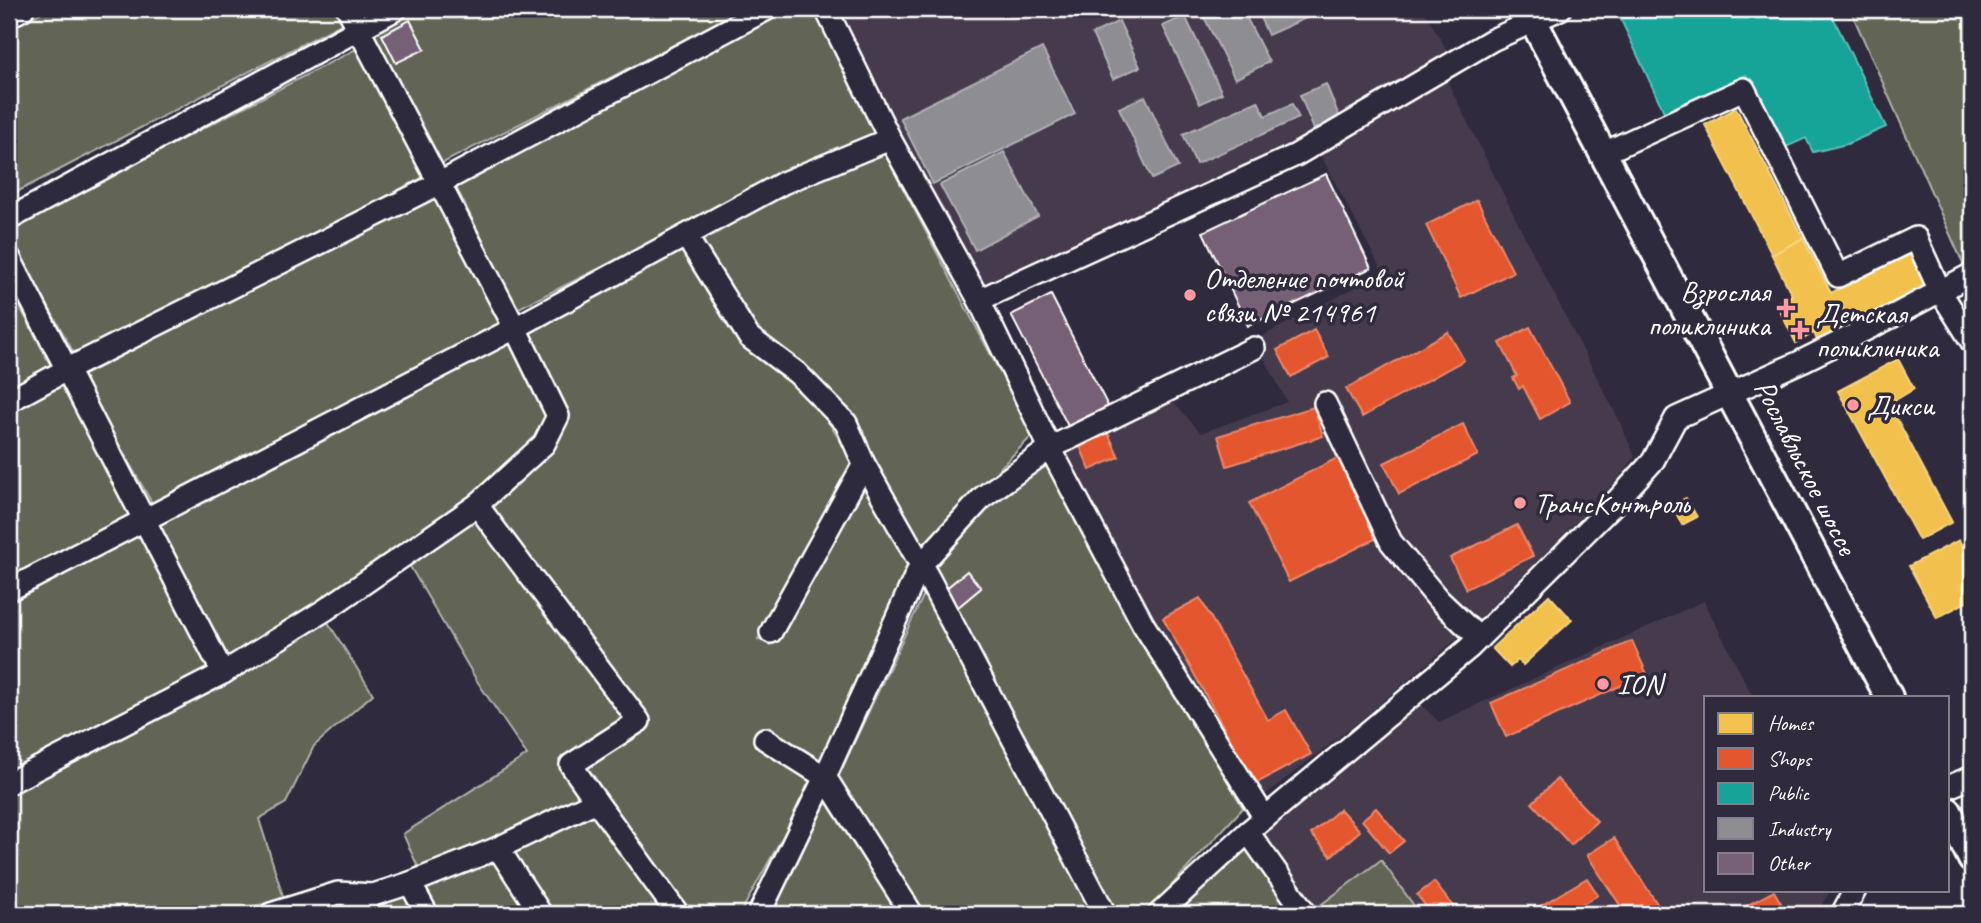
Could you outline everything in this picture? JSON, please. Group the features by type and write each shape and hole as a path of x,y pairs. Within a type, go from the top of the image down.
{"main road":[{"name":"Рославльское шоссе","path":"1530,15 1888,696"},
{"path":"1950,815 1972,859"}],"street":[{"path":"9,16 23,9"},
{"path":"9,783 223,673 325,610 477,505 544,444 558,415 348,9"},
{"path":"9,219 396,9"},
{"path":"9,401 438,184 767,9"},
{"path":"826,9 890,139 979,300 1050,448 1143,624 1265,818"},
{"path":"979,300 1296,155 1530,15 1560,9"},
{"path":"1604,153 1744,89 1838,276 1916,238 1940,292 1972,342"},
{"path":"9,590 515,328 783,183 890,139"},
{"path":"686,236 749,337 797,373 846,422 864,464 1105,914"},
{"path":"9,257 223,673"},
{"path":"1160,914 1248,832 1479,638 1645,470 1653,461 1676,418 1813,355 1972,274"},
{"path":"759,914 825,777 920,566 983,497 1050,448 1254,348"},
{"path":"1325,403 1391,542 1438,599 1479,638"},
{"path":"771,632 864,464"},
{"path":"477,505 639,722 571,765 678,914"},
{"path":"765,739 825,777 912,914"},
{"path":"1950,786 1972,776"},
{"path":"271,914 338,893 373,895 411,883 498,848 596,801"},
{"path":"1248,832 1306,914"},
{"path":"498,848 541,914"},
{"path":"411,883 428,914"},
{"path":"1842,914 1854,892"},
{"path":"350,914 373,895"}],"shaded area":[{"path":"837,9 1423,9 1447,50 1370,106 1304,145 984,289 889,114"},
{"path":"1447,81 1635,456 1620,477 1480,619 1362,719 1260,799 1157,632 1062,450 1170,398 1201,433 1287,402 1255,340 1383,273 1320,154"},
{"path":"1704,601 1752,696 1704,696 1704,892 1830,892 1816,914 1420,914 1380,860 1311,912 1257,832 1416,699 1439,722"}],"green space":[{"path":"47,9 340,9 347,21 9,196 9,30"},
{"path":"413,9 745,9 439,165 371,31"},
{"path":"781,9 813,9 874,133 517,309 453,181"},
{"path":"1850,9 1972,9 1972,264 1965,268"},
{"path":"356,49 424,177 76,357 9,235 9,229"},
{"path":"885,154 1033,435 920,548 854,421 803,363 761,336 739,308 697,238 786,190"},
{"path":"435,194 509,326 156,510 80,377"},
{"path":"682,251 730,330 812,396 854,463 758,639 770,645 864,480 907,566 819,763 815,778 740,914 692,914 582,769 650,724 489,505 553,451 570,415 523,329"},
{"path":"9,286 51,366 9,389"},
{"path":"510,336 549,418 534,440 469,496 321,604 224,661 155,520"},
{"path":"62,378 133,514 9,578 9,408"},
{"path":"1043,454 1243,808 1145,914 1116,914 930,567"},
{"path":"475,517 628,718 559,760 585,800 496,843 418,867 403,834 527,755 477,681 408,563"},
{"path":"142,529 212,672 9,775 9,598"},
{"path":"924,594 1097,914 923,914 838,777"},
{"path":"326,619 373,694 314,746 286,803 259,819 284,899 221,914 9,914 9,794 228,684"},
{"path":"825,800 898,914 770,914"},
{"path":"595,809 668,914 551,914 511,852"},
{"path":"1246,841 1296,914 1168,914"},
{"path":"493,858 530,914 435,914 421,889"},
{"path":"1381,860 1420,914 1311,912"},
{"path":"410,896 420,914 364,914 381,900"}],"building: Homes":[{"path":"1736,108 1803,238 1772,255 1705,125"},
{"path":"1803,238 1831,293 1911,253 1928,287 1818,343 1814,333 1796,343 1776,303 1792,295 1772,255"},
{"path":"1898,359 1914,389 1889,404 1952,522 1919,540 1838,391"},
{"path":"1686,498 1697,517 1682,525 1672,505"},
{"path":"1959,540 1972,563 1972,599 1937,618 1909,566"},
{"path":"1549,595 1572,620 1523,665 1518,660 1510,667 1492,648"}],"building: Shops":[{"path":"1477,200 1513,272 1461,298 1426,225"},
{"path":"1530,327 1570,402 1540,419 1523,386 1519,389 1513,378 1517,376 1500,343"},
{"path":"1314,330 1329,357 1291,377 1277,350"},
{"path":"1448,332 1464,360 1362,417 1346,389"},
{"path":"1314,407 1323,436 1227,466 1218,436"},
{"path":"1463,424 1478,455 1399,494 1384,463"},
{"path":"1107,431 1119,457 1090,470 1079,444"},
{"path":"1343,455 1383,535 1289,582 1249,503"},
{"path":"1517,525 1533,556 1466,589 1450,558"},
{"path":"1200,598 1268,720 1286,710 1311,754 1255,784 1163,618"},
{"path":"1632,641 1647,674 1506,737 1491,703"},
{"path":"1557,779 1597,821 1571,845 1532,803"},
{"path":"1376,808 1404,841 1389,853 1362,820"},
{"path":"1340,809 1360,831 1331,856 1311,834"},
{"path":"1614,838 1664,914 1626,914 1587,855"},
{"path":"1587,878 1598,895 1566,914 1527,914"},
{"path":"1434,882 1459,914 1432,914 1417,895"},
{"path":"1775,892 1787,914 1731,914"}],"building: Public":[{"path":"1616,9 1829,9 1886,127 1847,144 1813,152 1806,138 1784,148 1746,75 1665,114"}],"building: Industry":[{"path":"1200,9 1242,9 1269,62 1235,79"},
{"path":"1267,9 1326,9 1268,35 1258,13"},
{"path":"1185,16 1222,93 1200,104 1163,26"},
{"path":"1119,21 1140,67 1113,79 1092,34"},
{"path":"1042,48 1075,114 933,184 900,118"},
{"path":"1326,84 1341,121 1315,132 1300,95"},
{"path":"1145,96 1178,167 1152,179 1119,108"},
{"path":"1258,101 1265,116 1292,104 1299,118 1196,164 1183,134"},
{"path":"1004,152 1038,216 975,250 940,185"}],"building: Other":[{"path":"410,20 425,49 396,63 382,35"},
{"path":"1326,174 1371,268 1248,326 1203,232"},
{"path":"1051,295 1111,412 1071,432 1011,315"},
{"path":"967,571 981,588 957,608 943,591"}],"place":[{"name":"Отделение почтовой связи № 214961","path":"1190,295"},
{"name":"Взрослая поликлиника","path":"1786,308"},
{"name":"Детская поликлиника","path":"1800,330"},
{"name":"Дикси","path":"1853,405"},
{"name":"ТрансКонтроль","path":"1520,503"},
{"name":"ION","path":"1603,684"}]}
